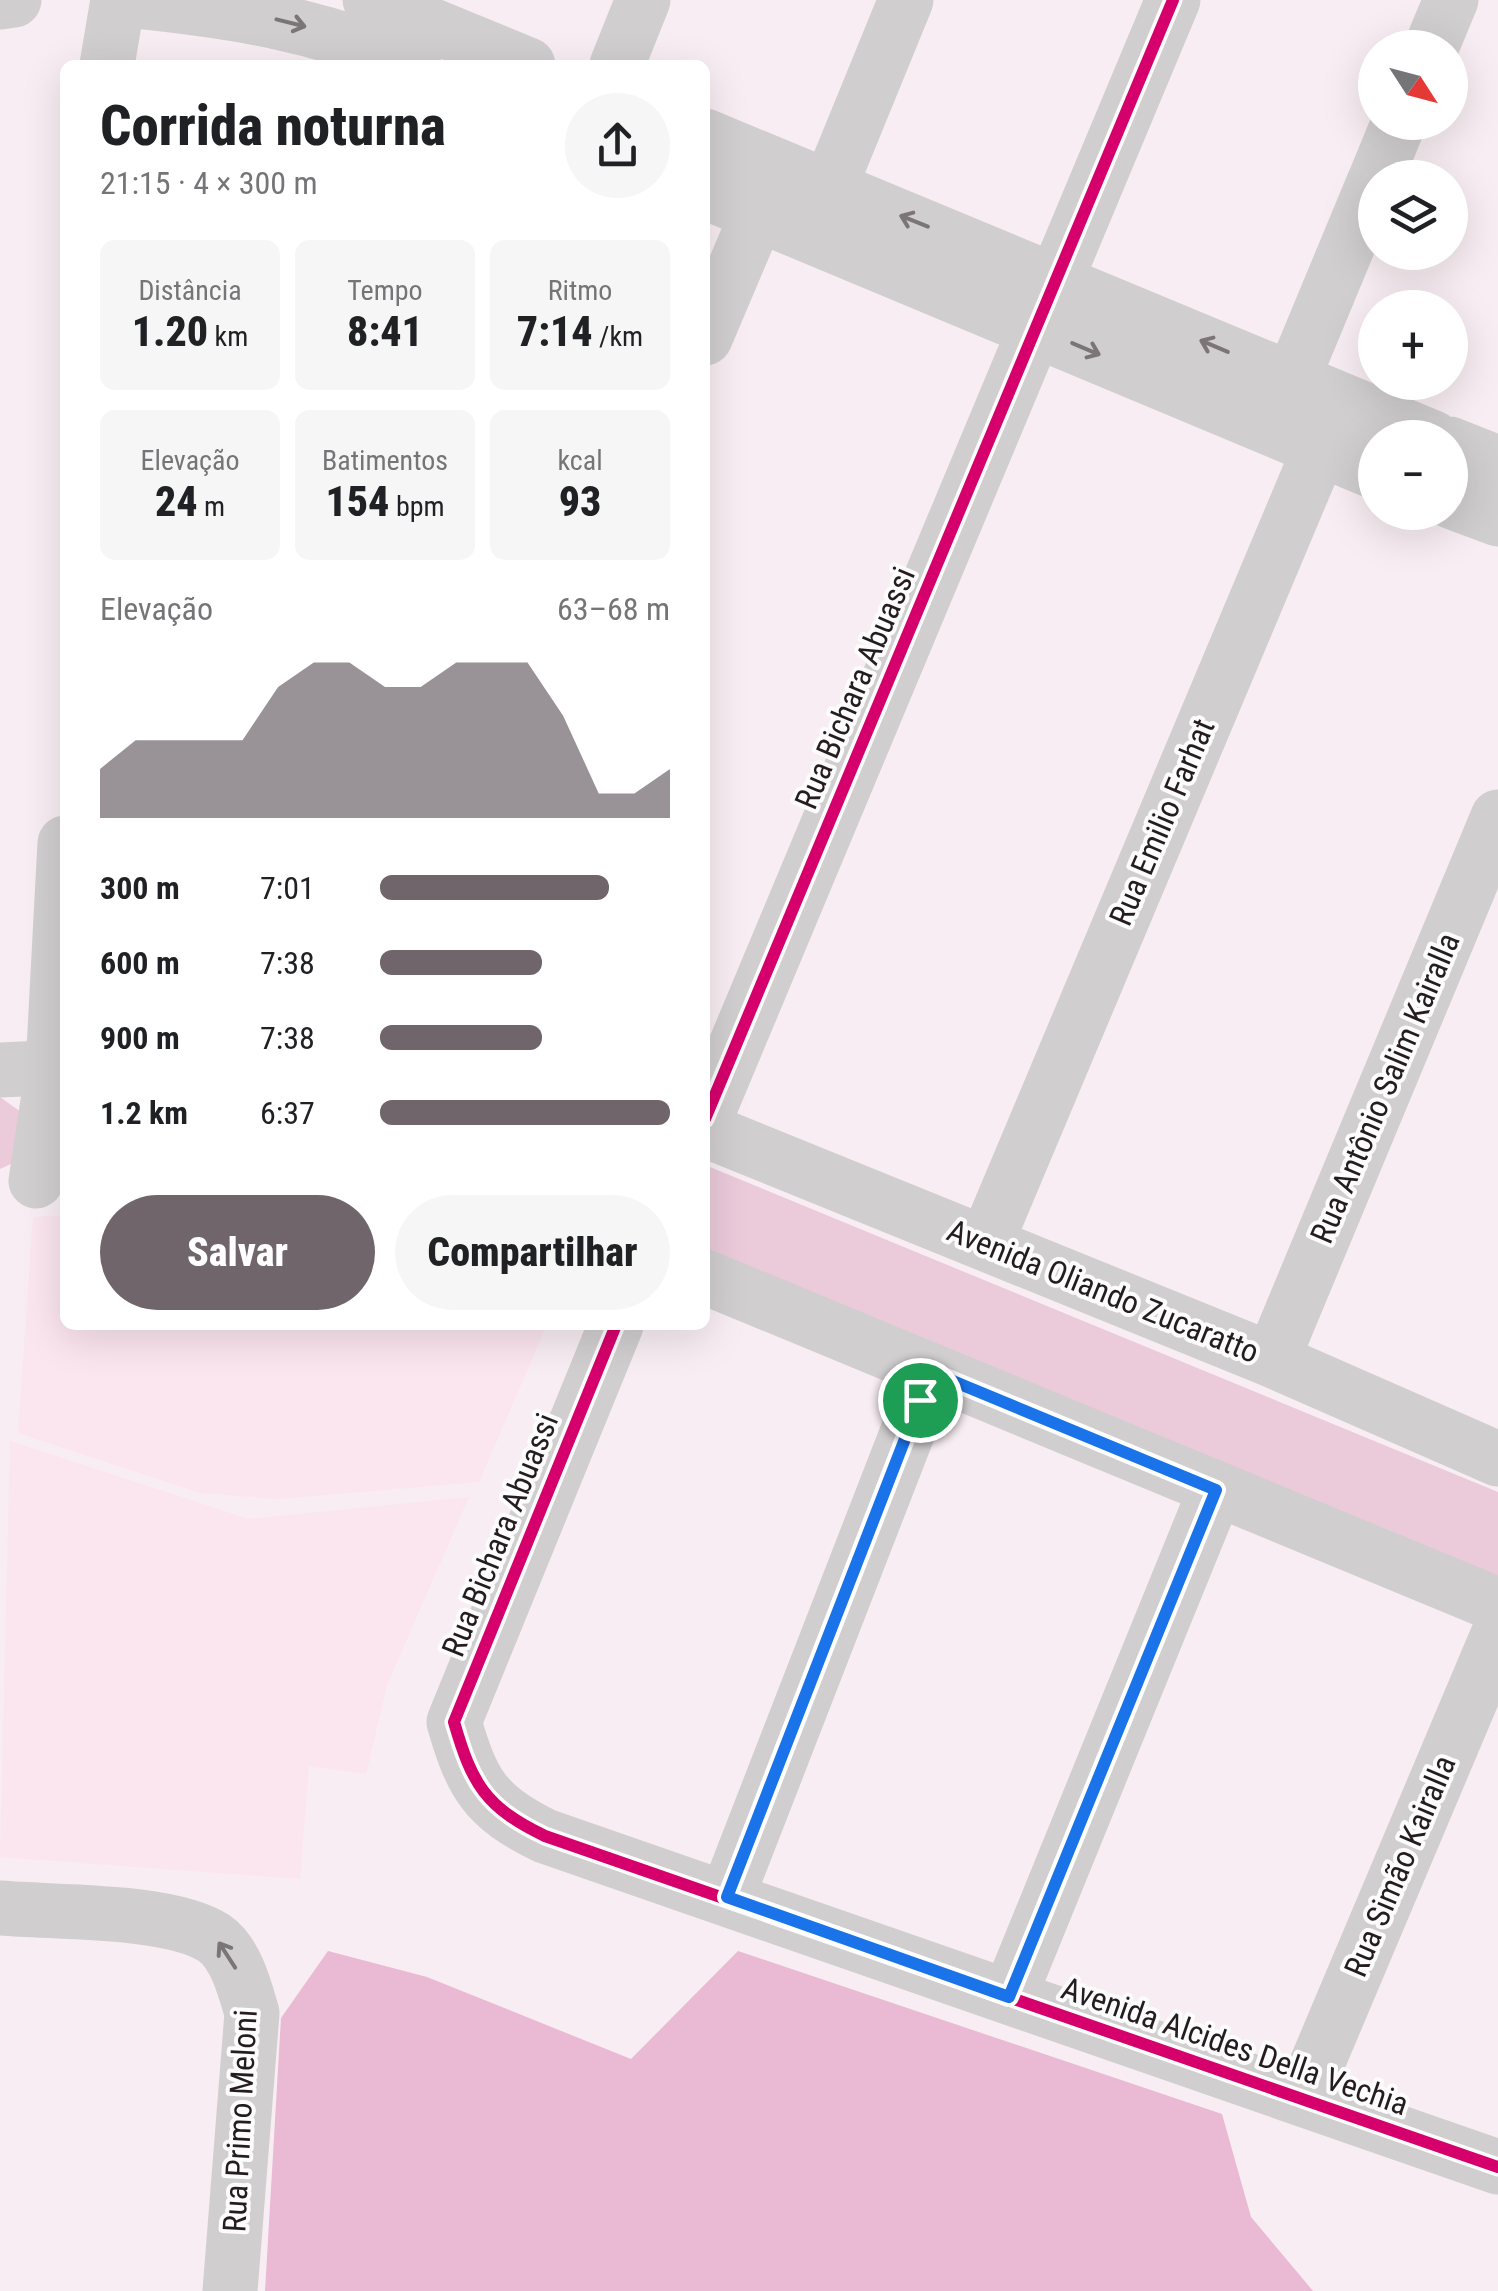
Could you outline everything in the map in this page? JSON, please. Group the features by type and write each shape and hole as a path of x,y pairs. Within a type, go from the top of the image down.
{"street":[{"path":"0,2 14,0"},
{"path":"109,60 122,0 253,14 313,28 400,60"},
{"path":"373,0 496,59"},
{"path":"619,60 643,0"},
{"path":"830,186 906,0"},
{"name":"Rua Bichara Abuassi","path":"710,1107 1173,0"},
{"path":"1438,30 1450,0"},
{"path":"710,140 768,190 1036,328 1358,465"},
{"path":"710,192 830,186 1388,420"},
{"path":"710,326 768,190"},
{"path":"1292,380 1358,222"},
{"name":"Rua Emilio Farhat","path":"986,1243 1340,401"},
{"path":"1468,451 1498,462"},
{"path":"1468,507 1498,519"},
{"name":"Rua Antônio Salim Kairalla","path":"1272,1360 1498,817"},
{"path":"34,1184 39,1068 60,886"},
{"name":"Avenida Oliando Zucaratto","path":"710,1132 1272,1360 1498,1459"},
{"path":"710,1280 1498,1605"},
{"name":"Rua Bichara Abuassi","path":"467,1768 454,1722 614,1330"},
{"path":"727,1897 931,1372"},
{"path":"1009,1997 1216,1490"},
{"name":"Rua Simão Kairalla","path":"1303,2098 1498,1634"},
{"name":"Avenida Alcides Della Vechia","path":"467,1768 488,1801 528,1828 1498,2167"},
{"name":"Rua Primo Meloni","path":"0,1908 177,1922 217,1940 241,1976 252,2013 230,2291"}],"shaded area":[{"path":"0,1097 25,1115 13,1163 0,1169"},
{"path":"710,1167 1498,1492 1498,1586 710,1260"},
{"path":"60,1215 60,1330 545,1330 479,1482 277,1499 200,1493 18,1433 33,1217"},
{"path":"10,1441 249,1519 469,1497 387,1685 366,1774 309,1766 300,1879 0,1857"},
{"path":"328,1951 427,1977 631,2059 738,1951 1222,2114 1251,2217 1313,2291 265,2291 281,2018"}],"cycle path":[{"path":"710,1107 1173,0"},
{"path":"614,1330 454,1722 467,1762 495,1804 545,1836 1498,2167"}],"route":[{"path":"931,1372 1216,1490 1009,1997 727,1897 920,1400 931,1372"}]}
